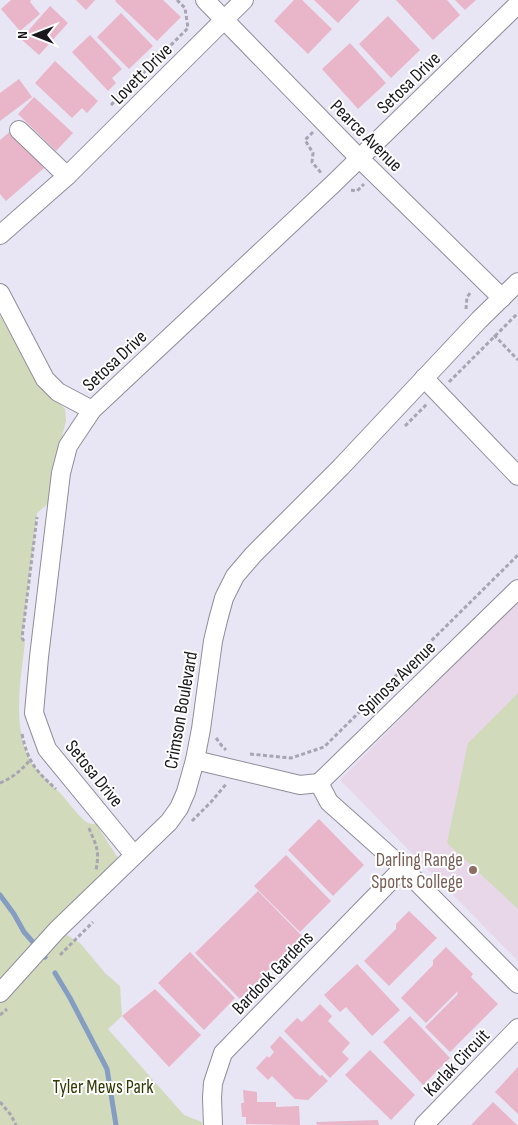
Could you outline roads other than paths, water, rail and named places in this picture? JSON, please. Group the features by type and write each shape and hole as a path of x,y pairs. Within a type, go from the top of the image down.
{"street":[{"name":"Lovett Drive","path":"0,235 67,176 244,0"},
{"name":"Pearce Avenue","path":"197,2 225,19 359,158 502,298"},
{"name":"Setosa Drive","path":"134,855 47,749 34,713 61,473 68,446 92,410 332,185 518,4"},
{"path":"19,130 67,176"},
{"path":"502,298 518,282"},
{"path":"0,294 45,379 58,392 92,410"},
{"name":"Crimson Boulevard","path":"0,993 57,930 169,822 178,808 186,792 195,760 213,642 224,598 235,576 253,555 502,298"},
{"path":"424,378 518,476"},
{"name":"Spinosa Avenue","path":"319,782 518,589"},
{"path":"195,760 300,785 319,782 329,802 402,868 518,984"},
{"name":"Bardook Gardens","path":"213,1125 213,1082 223,1053 402,868"},
{"name":"Karlak Circuit","path":"424,1125 518,1028"}],"waterway":[{"path":"0,895 24,932 45,957"},
{"path":"55,973 107,1069 116,1125"}],"place":[{"name":"Darling Range Sports College","path":"473,870"}],"park label":[{"name":"Tyler Mews Park","path":"103,1086"}]}
